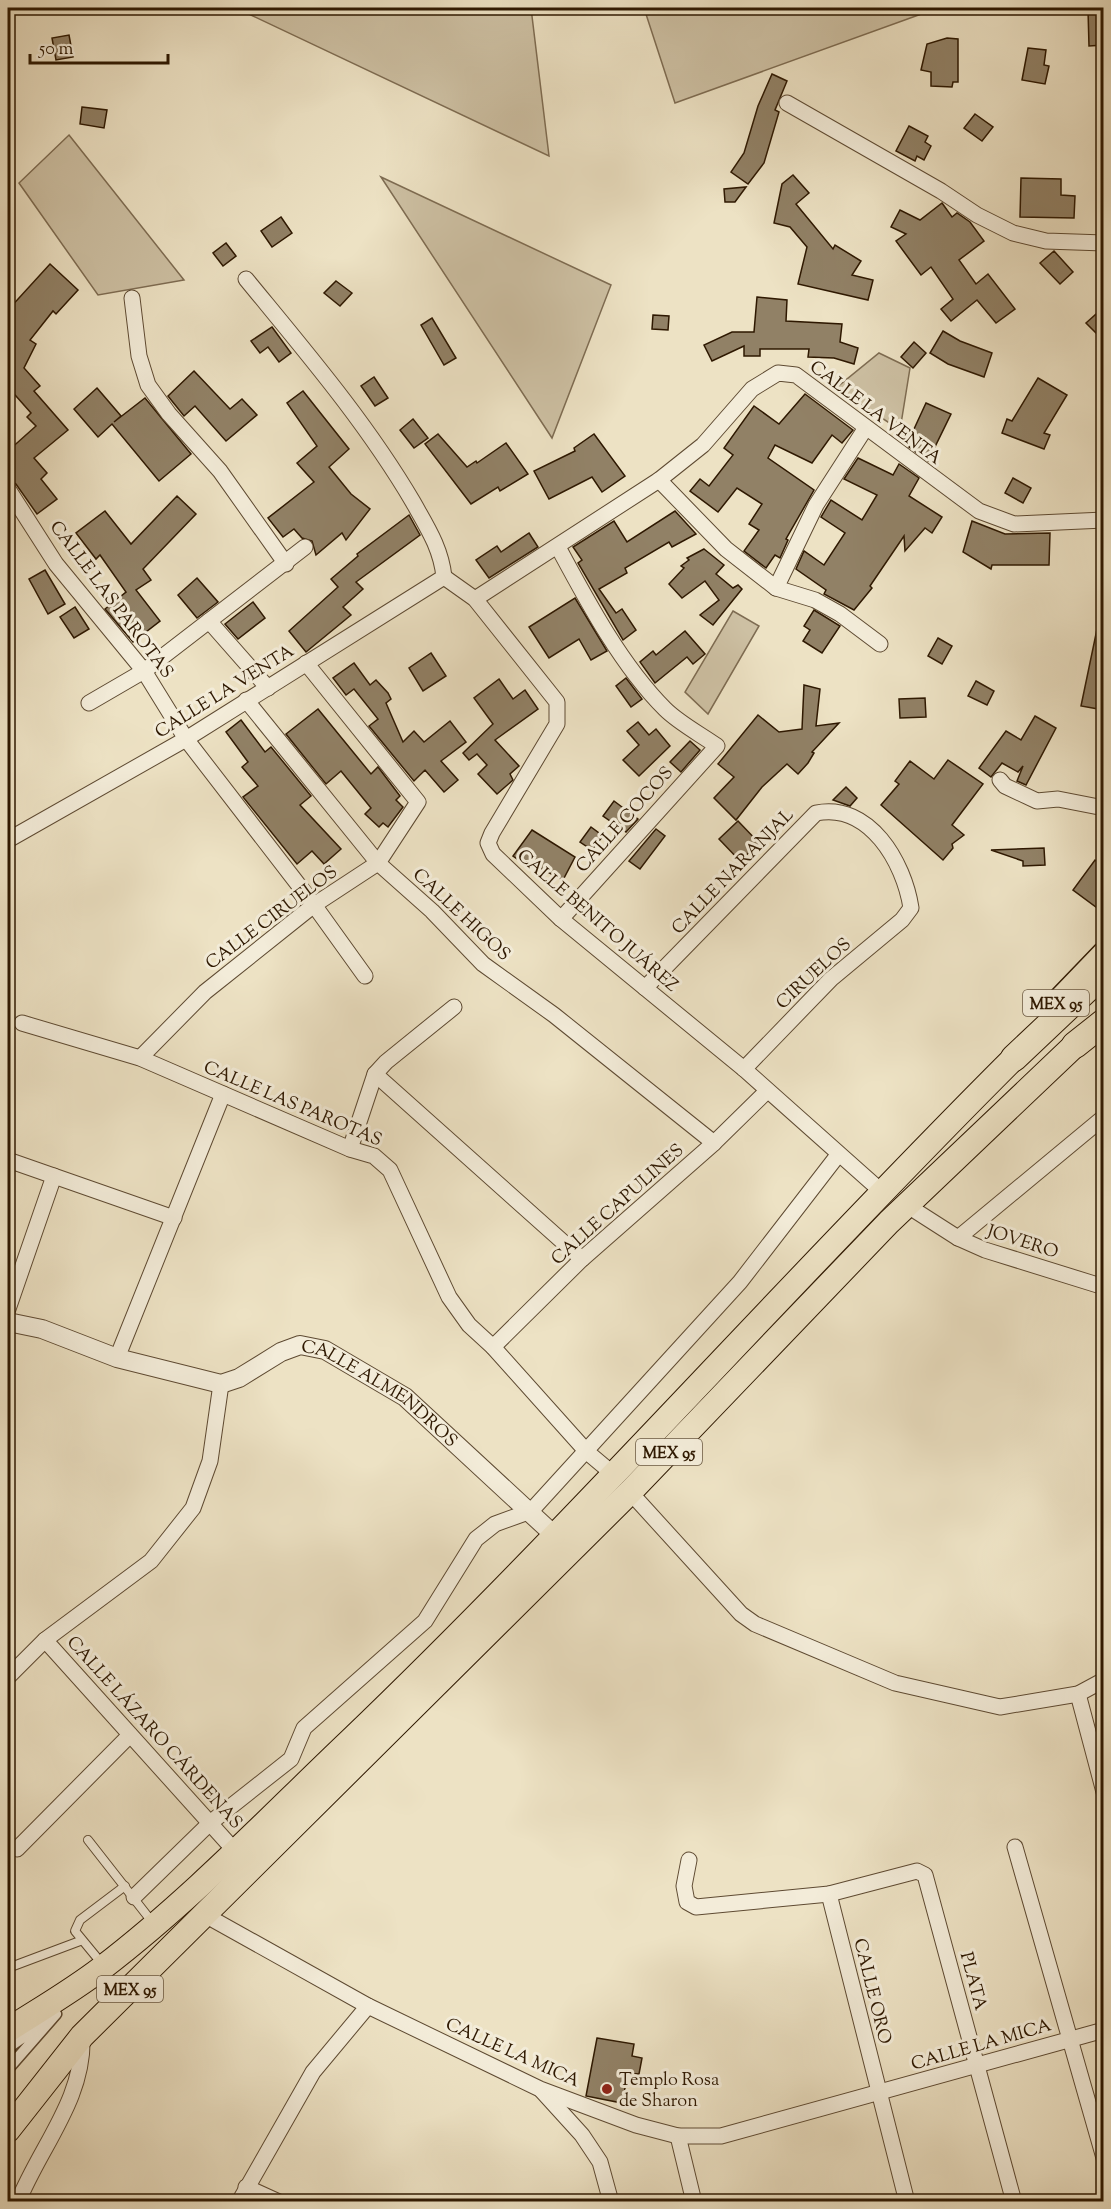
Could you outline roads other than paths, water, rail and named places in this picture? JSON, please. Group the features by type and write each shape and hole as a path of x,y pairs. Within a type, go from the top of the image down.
{"highway":[{"path":"1014,1059 1104,973"},
{"path":"1075,1045 1104,1022"},
{"name":"MEX 95","path":"8,2130 82,2037 630,1492 889,1222 1075,1045"},
{"name":"MEX 95","path":"8,2030 104,1966 154,1924 235,1851 453,1642 553,1534 881,1191 1014,1059"}],"main road":[{"name":"MEX 95","path":"1014,1059 1051,1008 1104,953"},
{"name":"MEX 95","path":"1075,1045 1104,1017"}],"street":[{"path":"787,103 941,190 977,215 1013,233 1046,241 1104,243"},
{"path":"246,279 336,389 395,472 438,548 444,578"},
{"path":"132,298 139,356 148,385 169,414 220,471 286,564"},
{"name":"CALLE LA VENTA","path":"475,598 558,547 659,480 703,445 752,389 778,373 796,375 865,429 979,511 1014,524 1104,520"},
{"path":"776,588 816,505 865,429"},
{"path":"659,480 726,549 776,588 815,600 840,614 880,644"},
{"name":"CALLE LAS PAROTAS","path":"8,489 56,564 144,671 186,740 314,905 365,976"},
{"path":"89,703 144,671 286,564 305,547"},
{"name":"CALLE COCOS","path":"558,547 589,605 624,658 665,709 717,746 561,919"},
{"name":"CALLE LA VENTA","path":"8,840 186,740 246,700 444,578"},
{"name":"CALLE BENITO JUÁREZ","path":"444,578 475,598 557,702 557,724 488,843 493,854 561,919 744,1069 881,1191"},
{"path":"209,621 268,688"},
{"name":"CALLE CIRUELOS","path":"140,1058 205,992 314,905 378,863 418,802 306,663"},
{"name":"CALLE HIGOS","path":"246,700 378,863 432,911 483,964 554,1015 714,1143"},
{"path":"1000,780 1005,786 1030,800 1058,799 1104,808"},
{"name":"CALLE NARANJAL","path":"645,988 816,813 833,809 867,823 890,852 909,897 911,908"},
{"name":"CIRUELOS","path":"744,1069 831,979 902,920 911,908"},
{"path":"350,1149 375,1074 386,1062 454,1006"},
{"name":"CALLE LAS PAROTAS","path":"22,1023 140,1058 350,1149 374,1156 390,1170 448,1297 469,1325 493,1347 587,1452 612,1473"},
{"path":"375,1074 582,1259"},
{"name":"CALLE CAPULINES","path":"493,1347 582,1259 714,1143 767,1091"},
{"path":"117,1358 223,1094"},
{"path":"958,1238 1104,1117"},
{"path":"130,1891 210,1822 291,1759 304,1728 425,1622 476,1539 495,1524 531,1511 587,1452 740,1282 838,1155"},
{"path":"8,1161 174,1218"},
{"path":"8,1309 54,1176"},
{"name":"JOVERO","path":"908,1206 958,1238 985,1250 1104,1287"},
{"path":"8,1322 42,1329 117,1358 220,1384"},
{"name":"CALLE ALMENDROS","path":"220,1384 239,1378 280,1352 300,1346 325,1350 405,1397 531,1511 553,1534"},
{"name":"CALLE LÁZARO CÁRDENAS","path":"8,1677 45,1640 151,1561 194,1508 210,1461 220,1384"},
{"path":"630,1492 717,1591 741,1614 755,1624 895,1683 1000,1707 1078,1694 1104,1680"},
{"name":"CALLE LÁZARO CÁRDENAS","path":"45,1640 235,1851"},
{"path":"1078,1694 1104,1792"},
{"path":"17,1849 130,1735"},
{"path":"1015,1847 1104,2158"},
{"path":"689,1860 684,1886 687,1902 696,1907 829,1894"},
{"name":"PLATA","path":"829,1894 921,1873 1014,2202"},
{"name":"CALLE ORO","path":"829,1894 907,2202"},
{"name":"CALLE LA MICA","path":"205,1915 368,2006 540,2089 636,2125 678,2136 721,2136 1104,2030"},
{"path":"239,2202 313,2072 368,2006"},
{"path":"8,2048 56,2014 8,2069"},
{"path":"18,2202 67,2108 83,2058 82,2037"},
{"path":"540,2089 582,2135 600,2162 611,2202"},
{"path":"678,2136 692,2194"},
{"path":"246,2187 279,2202"}],"lane":[{"path":"88,1840 154,1924"},
{"path":"104,1966 75,1931 81,1920 130,1891"},
{"path":"8,1968 81,1941"}],"place":[{"name":"Templo Rosa de Sharon","path":"607,2089"}]}
